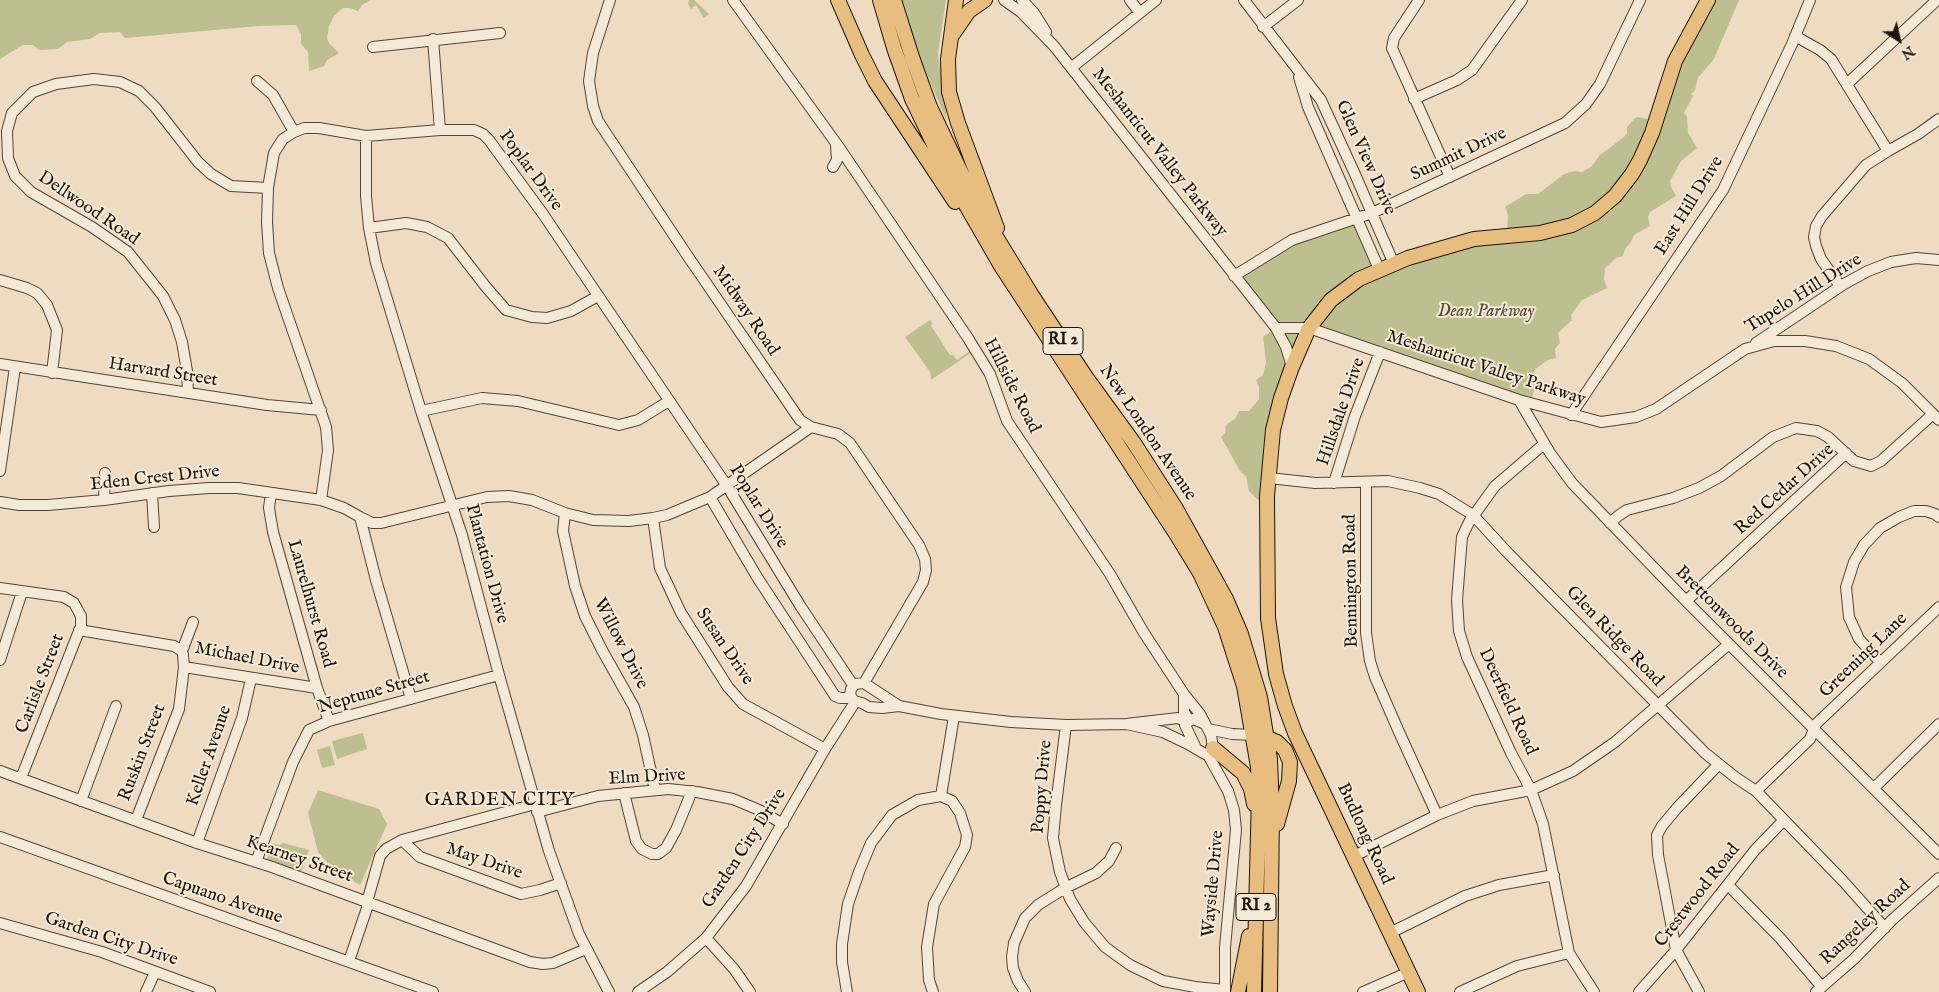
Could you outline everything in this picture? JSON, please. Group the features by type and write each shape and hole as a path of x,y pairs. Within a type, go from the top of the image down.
{"main road":[{"path":"838,0 862,56 878,86 957,204 986,242"},
{"name":"New London Avenue","path":"880,0 903,74 920,116 986,242 1200,573 1232,647 1260,736"},
{"name":"New London Avenue","path":"894,0 912,57 941,131 976,204 1008,257 1086,376 1134,443 1199,548 1226,599 1241,634 1260,697 1260,736"},
{"path":"956,0 950,39 948,81 953,107 1008,257"},
{"path":"950,39 965,16 985,0"},
{"path":"1269,478 1272,430 1281,398 1309,328 1331,300 1359,279 1379,269 1474,239 1540,233 1562,228 1580,222 1605,205 1623,187 1640,160 1652,133 1674,61 1708,0"},
{"name":"Budlong Road","path":"1269,478 1267,496 1268,618 1272,654 1280,690 1293,726 1418,992"},
{"path":"1260,736 1277,742 1284,750 1290,768 1288,788 1272,846"},
{"name":"RI 2","path":"1254,992 1260,736"},
{"name":"RI 2","path":"1260,736 1272,790 1270,992"},
{"path":"1211,751 1243,774 1252,794 1257,822"},
{"path":"1229,991 1256,912"}],"street":[{"name":"Midway Road","path":"610,0 592,53 589,81 593,106 598,121 768,376 800,420 811,427 838,434 850,443 919,545 926,559 923,582 909,604 867,685"},
{"name":"Hillside Road","path":"733,0 844,154 968,338 990,374 1007,421 1110,574 1130,611 1184,697 1206,726"},
{"name":"Meshanticut Valley Parkway","path":"1004,0 1021,12 1054,46 1276,328"},
{"name":"Meshanticut Valley Parkway","path":"1022,0 1039,20 1054,46"},
{"path":"1130,0 1140,13"},
{"path":"1071,68 1156,0"},
{"name":"Glen View Drive","path":"1244,0 1321,100 1394,264"},
{"path":"1264,27 1298,0"},
{"path":"1419,0 1394,38 1392,48 1450,177"},
{"path":"1414,99 1457,80 1472,70 1522,0"},
{"name":"Summit Drive","path":"1234,276 1285,243 1372,213 1547,133 1573,117 1586,104 1600,84 1640,0"},
{"name":"East Hill Drive","path":"1572,415 1723,190 1810,0"},
{"path":"1848,84 1937,0"},
{"path":"373,47 500,33"},
{"path":"1795,36 1820,50 1831,59 1888,151"},
{"path":"433,39 440,130"},
{"name":"Glen View Drive","path":"1297,71 1308,107 1379,269"},
{"name":"Dellwood Road","path":"188,392 187,371 182,342 175,320 163,296 128,252 92,227 30,192 16,176 8,158 6,131 12,113 33,92 56,84 94,79 120,82 139,91 155,107 198,162 211,174 231,186 268,188"},
{"path":"257,81 273,95 294,132 283,139 274,153 268,188 266,222 269,253 278,288 326,427 328,450 321,500"},
{"path":"1840,286 1821,259 1814,237 1816,226 1866,165 1939,119"},
{"name":"Poplar Drive","path":"294,132 304,128 319,128 366,136 440,130 474,130 483,134 542,214 727,486 801,607 853,685"},
{"name":"Plantation Drive","path":"366,136 366,196 369,228 376,263 421,411 453,505 536,808 561,883 586,949 610,992"},
{"path":"833,167 837,160 836,145"},
{"path":"369,228 406,223 427,227 448,238 506,310 532,317 547,318 571,311 598,296"},
{"name":"Tupelo Hill Drive","path":"1745,350 1840,286 1868,271 1891,262 1916,258 1939,260"},
{"path":"0,280 37,293 47,305 57,330 52,373"},
{"path":"1276,328 1309,328"},
{"path":"1276,328 1286,348 1292,367"},
{"name":"Meshanticut Valley Parkway","path":"1309,328 1520,400 1601,422 1636,417 1656,409 1745,350 1774,341 1805,341 1836,346 1869,359 1902,383 1936,417"},
{"name":"Hillsdale Drive","path":"1334,483 1355,416 1380,352"},
{"name":"Harvard Street","path":"0,364 267,405 321,410"},
{"path":"0,471 15,366"},
{"path":"421,411 482,398 518,401 619,425 638,420 669,401"},
{"name":"Brettonwoods Drive","path":"1520,400 1544,444 1572,483 1686,601 1939,854"},
{"name":"Red Cedar Drive","path":"1686,601 1846,454 1854,461 1871,466 1876,464 1936,417"},
{"name":"Eden Crest Drive","path":"0,502 19,505 48,505 152,493 209,488 238,488 321,500 344,508 372,523 381,523 486,497 509,496 532,500 565,513 593,520 629,521 667,515 710,497 811,427"},
{"path":"1610,523 1627,510 1673,498 1699,488 1720,476 1773,437 1796,428 1817,431 1828,437 1846,454"},
{"name":"Deerfield Road","path":"1544,444 1495,486 1473,515 1462,538 1456,600 1460,631 1467,657 1511,753 1531,790 1543,824 1569,953 1594,992"},
{"path":"104,500 105,473"},
{"name":"Glen Ridge Road","path":"1269,478 1315,483 1388,481 1439,494 1473,515 1658,706 1718,764 1756,791 1843,881 1885,928"},
{"name":"Bennington Road","path":"1366,482 1366,633 1370,661 1399,732 1438,815"},
{"path":"152,493 154,527"},
{"name":"Laurelhurst Road","path":"271,493 269,508 273,532 317,688 329,721"},
{"name":"Poplar Drive","path":"710,497 758,577 835,696 856,701"},
{"path":"1880,662 1859,639 1849,616 1846,587 1854,562 1864,545 1880,528 1899,517 1914,511 1920,511 1935,514 1939,517"},
{"name":"Willow Drive","path":"565,513 563,530 575,586 585,616 634,707 643,735 655,790"},
{"path":"360,517 376,580 411,699"},
{"name":"Susan Drive","path":"653,518 660,568 681,613 728,687 743,704 825,749"},
{"path":"0,588 64,597 78,608 81,616 79,630"},
{"path":"0,660 22,592"},
{"name":"Greening Lane","path":"1756,791 1810,739 1816,724 1939,607"},
{"path":"182,651 193,622"},
{"name":"Michael Drive","path":"79,630 174,646 182,651 184,667 317,688"},
{"name":"Carlisle Street","path":"21,778 79,630"},
{"path":"1354,856 1438,815 1473,801 1531,790 1573,771 1594,758 1658,706 1729,644"},
{"name":"Ruskin Street","path":"136,820 179,709 184,667"},
{"name":"Neptune Street","path":"256,862 293,762 305,736 314,726 499,676"},
{"name":"Keller Avenue","path":"197,843 242,718 251,679"},
{"path":"853,685 858,682 867,685 899,706"},
{"name":"Garden City Drive","path":"853,685 850,692 856,701"},
{"name":"Garden City Drive","path":"638,992 667,972 706,938 746,886 825,749 856,701 869,698 867,685"},
{"name":"Hillside Road","path":"1184,697 1184,712 1188,721"},
{"path":"1168,718 1184,697"},
{"path":"856,701 875,708 899,706 954,716 1066,725 1126,724 1178,718 1188,721 1193,720 1232,734 1260,736"},
{"path":"82,801 116,706"},
{"path":"941,796 954,716"},
{"path":"1188,721 1185,725 1195,748"},
{"path":"1126,724 1163,732 1202,753 1211,751 1213,740 1206,726"},
{"name":"Poppy Drive","path":"1066,725 1053,838 1060,872 1070,900 1084,922 1105,947 1130,965 1164,981 1229,991"},
{"path":"1874,788 1937,730"},
{"name":"Wayside Drive","path":"1211,751 1232,800 1236,821 1236,843 1225,947 1229,991"},
{"path":"1699,992 1676,950 1658,855 1657,836 1662,826 1677,808 1718,764"},
{"name":"Kearney Street","path":"0,771 530,962 553,963 586,949"},
{"name":"Elm Drive","path":"349,961 367,908 380,856 386,849 402,840 536,808 598,796 655,790 692,791 733,799 759,810 783,824"},
{"path":"624,793 636,841 642,849 652,854 658,854 666,848 676,830 692,791"},
{"path":"847,992 842,962 844,923 848,904 871,843 892,815 918,800 941,796 952,801 960,813 967,835 965,847 934,904 927,947 929,980 933,992"},
{"name":"Crestwood Road","path":"1639,992 1676,950 1755,850 1783,821"},
{"name":"Capuano Avenue","path":"0,837 433,992"},
{"name":"May Drive","path":"402,840 420,856 521,894 561,883"},
{"path":"1025,992 1018,982 1013,968 1014,943 1025,918 1038,905 1065,888 1096,873 1109,861 1116,848"},
{"path":"1390,933 1466,896 1499,884 1554,875"},
{"name":"Rangeley Road","path":"1819,990 1939,878"},
{"path":"1728,885 1780,938 1819,990"},
{"name":"Garden City Drive","path":"0,923 102,952 210,992"},
{"path":"706,938 734,969 750,992"},
{"path":"1460,992 1517,966 1569,953"},
{"path":"146,992 155,972"},
{"path":"1363,992 1409,972"}],"green space":[{"path":"0,0 371,0 362,5 358,11 343,8 334,16 329,26 327,38 329,43 339,53 327,60 324,66 309,71 308,52 301,44 301,34 296,25 259,26 125,38 120,32 100,33 90,39 67,42 58,49 39,50 33,45 23,45 0,59"},
{"path":"689,0 694,0 709,14 704,18 696,5 691,9 688,4"},
{"path":"901,0 946,0 938,53 947,122 919,55"},
{"name":"Dean Parkway","path":"1709,0 1739,0 1714,59 1698,78 1695,90 1691,94 1693,96 1684,113 1687,117 1688,133 1697,148 1681,161 1670,181 1676,196 1650,212 1648,217 1650,226 1634,235 1623,256 1616,258 1605,268 1604,279 1607,288 1582,300 1571,315 1572,320 1558,333 1560,343 1555,349 1556,358 1548,360 1534,370 1536,384 1530,404 1310,329 1284,388 1266,499 1258,500 1249,491 1246,476 1240,471 1221,437 1225,433 1226,425 1235,419 1239,411 1249,411 1259,399 1259,387 1256,380 1263,375 1266,362 1263,337 1274,329 1236,279 1281,246 1354,219 1379,267 1507,235 1508,215 1505,207 1526,194 1538,194 1564,174 1575,171 1582,172 1592,166 1600,155 1624,137 1627,133 1627,127 1636,117 1655,120"},
{"path":"930,320 931,326 950,355 953,355 957,360 970,351 972,352 931,380 930,372 905,337"},
{"path":"363,733 367,749 337,759 332,741"},
{"path":"330,746 335,765 322,768 317,750"},
{"path":"318,790 379,809 387,824 360,885 334,870 318,852 308,813"},
{"path":"273,843 279,845 283,843 309,850 300,874 266,862"}],"district":[{"name":"GARDEN CITY","path":"500,801"}]}
